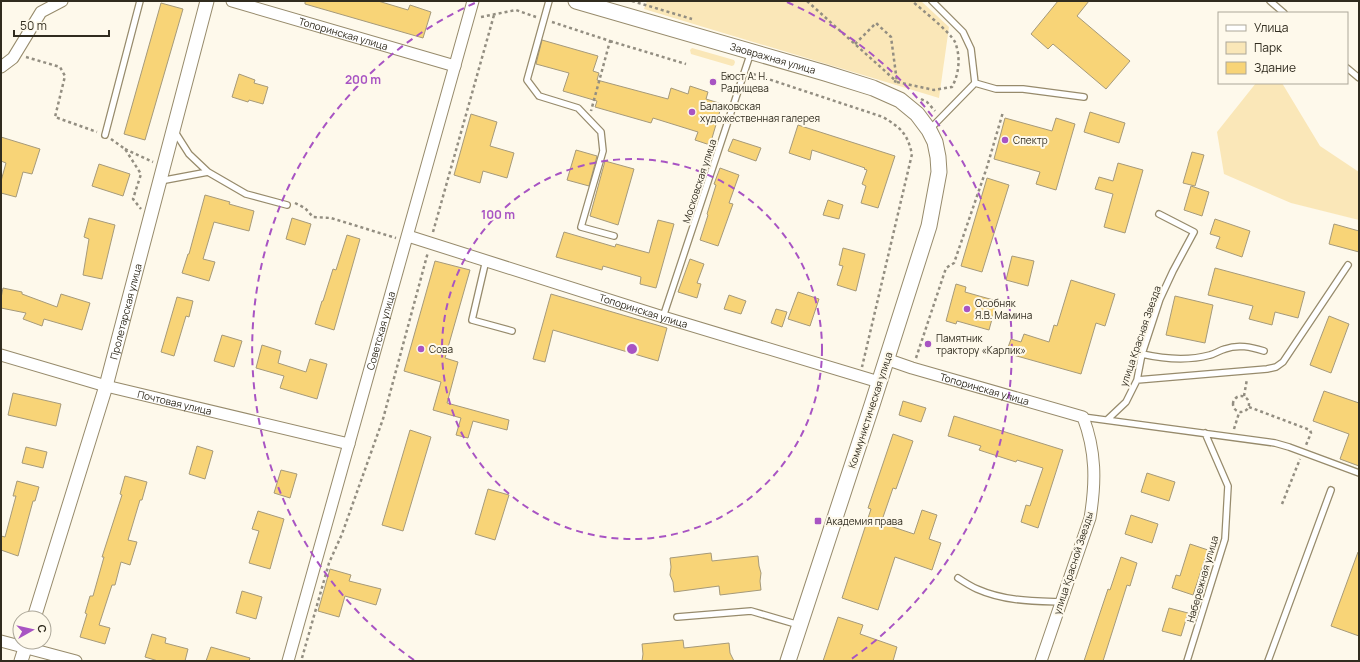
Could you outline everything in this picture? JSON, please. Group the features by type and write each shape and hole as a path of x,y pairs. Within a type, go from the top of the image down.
{"main road":[{"name":"Заовражная улица","path":"576,1 752,51 873,88 900,100 916,114 929,130 935,142 938,157"},
{"name":"Коммунистическая улица","path":"788,661 929,226 939,172 938,157"}],"street":[{"path":"1,67 13,58 41,12 62,1"},
{"name":"Пролетарская улица","path":"36,610 106,386 207,1"},
{"name":"Топоринская улица","path":"232,1 455,66"},
{"name":"Советская улица","path":"288,661 473,1"},
{"name":"Топоринская улица","path":"407,238 430,243 486,260 664,317 879,382"},
{"name":"Почтовая улица","path":"1,355 106,386 349,444"},
{"name":"Топоринская улица","path":"886,359 912,368 1083,417"},
{"name":"улица Красной Звезды","path":"1041,661 1090,518 1094,497 1094,458 1090,435 1083,417"},
{"path":"1,641 12,643"},
{"path":"21,661 24,650"},
{"path":"42,650 76,661"}],"lane":[{"path":"105,135 140,1"},
{"path":"549,1 527,80 539,96 578,108 601,132 603,151 581,227 614,236"},
{"path":"932,1 963,32 971,49 975,83"},
{"path":"1270,1 1283,12"},
{"name":"Московская улица","path":"664,317 752,51"},
{"path":"1348,69 1359,78"},
{"path":"975,83 996,90 1023,89 1084,97"},
{"path":"929,130 975,83"},
{"path":"173,129 189,154 208,172 246,194 287,205"},
{"path":"160,181 208,172"},
{"name":"улица Красная Звезда","path":"1108,419 1126,402 1137,380 1142,354 1160,299 1173,270 1194,232 1160,214"},
{"path":"486,260 472,320 512,331"},
{"path":"1137,380 1249,371 1276,367 1283,362 1348,265"},
{"path":"1142,354 1161,358 1180,359 1211,355 1224,349 1237,346 1252,347 1264,351"},
{"path":"1083,417 1108,419 1275,443 1359,473"},
{"name":"Набережная улица","path":"1187,661 1225,539 1228,486 1205,433"},
{"path":"1268,661 1331,490"},
{"path":"958,578 977,589 1002,598 1023,601 1061,602"},
{"path":"678,617 751,611 799,625"}],"path":[{"path":"632,1 640,2 699,21"},
{"path":"808,1 902,86"},
{"path":"889,80 934,90 952,87 957,78 959,55 954,41 912,1"},
{"path":"302,661 329,563 342,534 383,419 430,243 494,15"},
{"path":"855,44 876,23 891,37 897,82"},
{"path":"610,41 686,64"},
{"path":"589,119 608,48"},
{"path":"15,54 60,67 64,76 55,117 105,135 125,148 163,166"},
{"path":"745,72 883,116 897,125 909,141 912,154 860,376"},
{"path":"920,98 927,102 940,118"},
{"path":"912,368 946,268 954,263 987,167 1002,112"},
{"path":"125,148 141,174 134,199 149,220"},
{"path":"287,205 294,202 305,208 313,217 332,218 407,238"},
{"path":"1244,396 1249,371"},
{"path":"1238,396 1244,396 1249,401 1249,407 1245,412 1239,413 1234,408 1233,402 1238,396"},
{"path":"1232,437 1239,413"}],"green space":[{"path":"647,1 921,1 949,27 939,98 644,9"},
{"path":"692,48 734,60 734,65 732,66 691,54 690,50"},
{"path":"1255,84 1283,84 1320,146 1359,172 1359,220 1291,203 1224,174 1217,132"}],"building":[{"path":"305,1 378,1 408,10 410,5 431,12 423,38 305,4"},
{"path":"1058,1 1089,1 1077,16 1130,61 1106,89 1053,44 1048,49 1031,34"},
{"path":"161,3 183,9 145,140 124,134"},
{"path":"542,40 598,56 593,71 599,73 597,80 668,99 671,88 688,94 690,86 708,92 706,99 722,104 710,145 695,140 698,132 653,118 651,123 595,107 597,101 563,91 569,73 536,64"},
{"path":"239,74 255,80 254,83 268,87 263,104 249,100 248,102 232,97"},
{"path":"1090,112 1125,123 1119,143 1084,132"},
{"path":"471,114 497,122 490,146 514,153 507,178 483,171 480,183 454,175"},
{"path":"1005,118 1052,131 1056,118 1075,124 1056,190 1036,184 1040,172 994,159"},
{"path":"798,125 895,156 878,208 861,203 866,186 862,184 867,170 864,169 865,168 812,150 810,160 789,153"},
{"path":"1,137 40,149 32,174 23,172 16,197 1,193 1,181 6,163 1,161"},
{"path":"733,139 761,148 756,161 728,151"},
{"path":"576,150 597,156 589,186 567,180"},
{"path":"1192,152 1204,155 1195,186 1183,183"},
{"path":"605,161 634,169 618,225 590,216"},
{"path":"1118,163 1143,170 1125,233 1104,227 1113,194 1095,189 1099,177 1113,181"},
{"path":"99,164 130,174 123,196 92,186"},
{"path":"720,168 739,175 729,203 733,204 718,246 700,240 716,185 714,184"},
{"path":"987,178 1009,185 982,272 961,266"},
{"path":"1191,186 1209,192 1202,216 1184,210"},
{"path":"205,195 254,211 249,231 214,222 203,259 215,262 209,281 182,273 189,254"},
{"path":"828,200 843,205 839,219 823,215"},
{"path":"89,218 115,225 102,279 83,275 89,239 84,237"},
{"path":"292,218 311,224 305,245 286,239"},
{"path":"1215,219 1250,231 1242,257 1216,248 1220,237 1210,234"},
{"path":"658,220 674,224 656,288 640,284 641,277 603,266 602,270 556,257 564,232 615,247 616,244 649,253"},
{"path":"1334,224 1359,231 1359,252 1329,244"},
{"path":"347,235 360,239 334,330 315,324 333,269 336,270"},
{"path":"843,248 865,254 856,291 837,285 843,266 839,265"},
{"path":"1012,256 1034,261 1028,286 1006,280"},
{"path":"690,259 704,264 697,283 701,284 697,298 678,292"},
{"path":"435,261 470,270 445,358 458,362 447,403 509,420 507,430 473,421 468,438 456,435 461,418 433,410 441,382 404,371"},
{"path":"1215,268 1305,292 1298,318 1275,312 1272,325 1249,319 1253,306 1208,295"},
{"path":"1071,280 1115,294 1105,326 1096,323 1081,374 1006,353 1011,339 1021,342 1024,334 1049,342 1054,325 1057,326"},
{"path":"956,284 966,287 965,292 997,301 989,330 957,321 956,324 946,321"},
{"path":"3,288 22,292 22,294 57,307 61,294 90,303 82,330 44,319 42,326 23,319 26,313 1,308"},
{"path":"798,292 819,299 810,326 788,319"},
{"path":"551,294 667,328 658,361 553,330 545,362 533,359"},
{"path":"729,295 746,301 741,314 724,309"},
{"path":"1175,296 1213,305 1205,343 1166,335"},
{"path":"177,297 193,301 189,317 186,316 174,356 161,352"},
{"path":"776,309 787,312 782,327 771,323"},
{"path":"1329,316 1349,324 1331,373 1310,365"},
{"path":"222,335 242,341 234,367 214,361"},
{"path":"262,345 281,351 278,363 306,372 310,359 327,364 317,399 280,388 284,376 256,368"},
{"path":"1324,391 1359,403 1359,466 1340,459 1349,434 1313,421"},
{"path":"13,393 61,404 56,426 8,415"},
{"path":"903,401 926,408 921,422 899,415"},
{"path":"954,416 1063,450 1038,528 1021,522 1026,505 1030,506 1043,468 1017,460 1016,462 979,450 981,446 948,436"},
{"path":"410,430 431,437 403,531 382,525"},
{"path":"893,434 913,441 896,489 893,488 881,523 914,534 922,510 937,515 929,539 941,543 932,570 895,557 878,610 842,598 871,509 868,508"},
{"path":"197,446 213,451 205,479 189,474"},
{"path":"26,447 47,452 43,468 22,463"},
{"path":"281,470 297,474 290,498 274,493"},
{"path":"1147,473 1175,482 1169,501 1141,492"},
{"path":"125,476 147,482 128,540 137,542 130,565 121,562 115,585 112,585 99,625 110,628 105,644 80,637 87,614 85,613 90,596 93,596 104,557 102,557 122,495 120,494"},
{"path":"17,481 39,487 35,501 33,501 18,556 1,550 1,536 5,537 16,496 13,496"},
{"path":"488,489 509,495 495,540 475,534"},
{"path":"258,511 284,519 270,569 249,563 259,531 252,529"},
{"path":"1131,515 1158,524 1152,543 1125,534"},
{"path":"1190,544 1208,550 1193,595 1172,588 1176,575 1180,576"},
{"path":"1359,552 1359,636 1331,626"},
{"path":"711,553 712,561 758,556 761,573 761,590 720,595 719,586 674,592 673,582 670,575 670,558"},
{"path":"1121,557 1137,563 1130,586 1127,585 1103,661 1084,661 1108,589 1110,590"},
{"path":"330,569 351,575 349,581 381,589 376,605 345,596 339,617 318,611"},
{"path":"242,591 262,597 256,619 236,613"},
{"path":"1169,608 1188,613 1181,636 1162,631"},
{"path":"838,617 863,625 860,634 897,647 893,661 823,661"},
{"path":"152,634 166,638 165,643 188,649 185,661 158,661 145,657"},
{"path":"683,640 684,648 729,643 730,653 734,661 642,661 642,644"},
{"path":"211,647 250,658 249,661 206,661"}],"place":[{"name":"Бюст А. Н. Радищева","path":"713,82"},
{"name":"Балаковская художественная галерея","path":"692,112"},
{"name":"Спектр","path":"1005,140"},
{"name":"Особняк Я.В. Мамина","path":"967,309"},
{"name":"Памятник трактору «Карлик»","path":"928,344"},
{"name":"Сова","path":"421,349"},
{"name":"Академия права","path":"818,521"}]}
